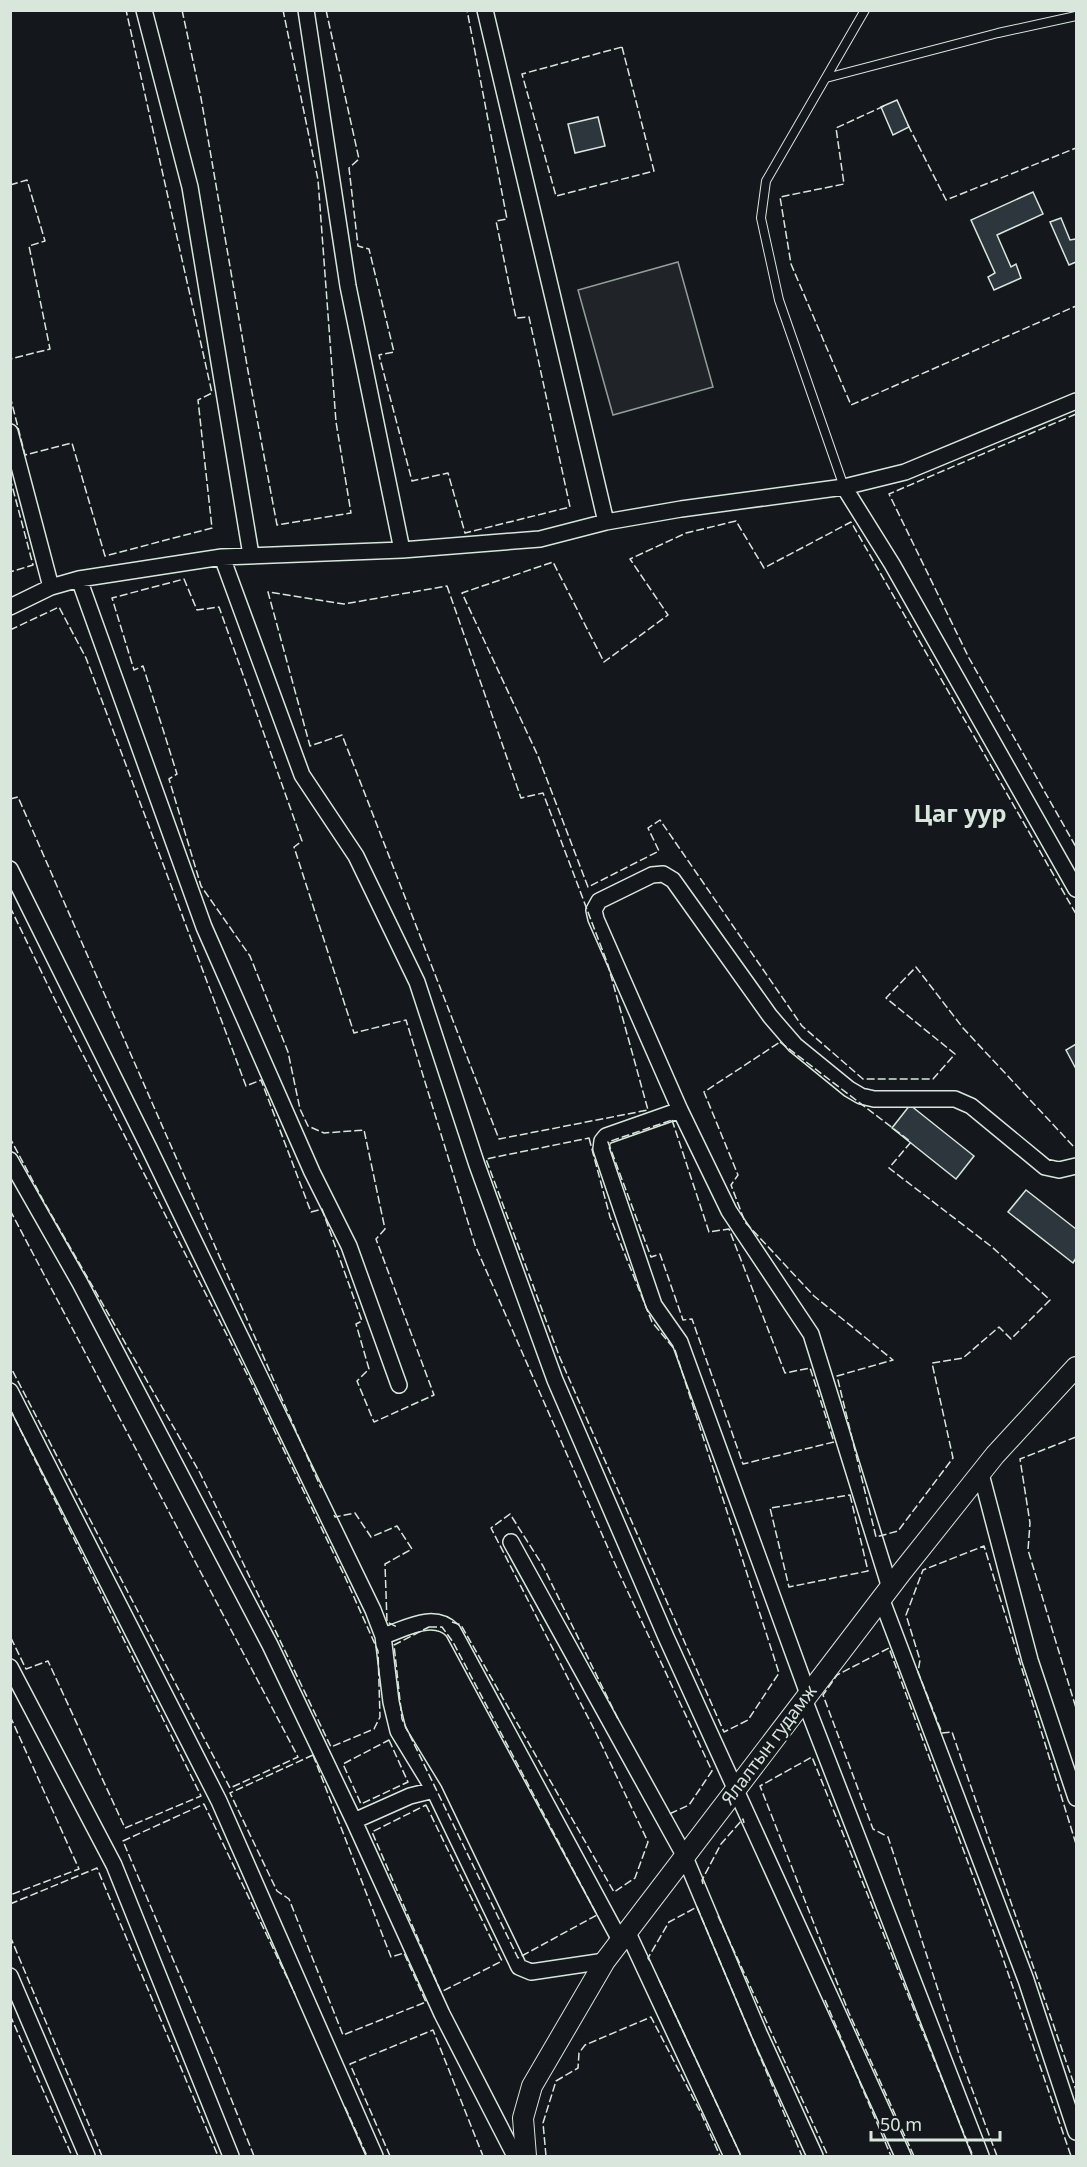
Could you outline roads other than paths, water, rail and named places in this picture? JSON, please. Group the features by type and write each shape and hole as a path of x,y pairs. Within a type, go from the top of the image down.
{"street":[{"path":"144,10 190,187 251,555"},
{"path":"306,10 348,286 402,549"},
{"path":"485,10 606,522"},
{"path":"10,607 51,587 79,579 222,557 402,549 540,539 606,522 681,509 844,487 905,472 1077,401"},
{"path":"10,432 51,587"},
{"path":"844,487 891,564 1077,889"},
{"path":"222,557 302,775 356,856 417,982 477,1165 555,1380 666,1637 903,2157"},
{"path":"79,579 204,927 312,1172 349,1246 399,1385"},
{"path":"10,869 155,1159 373,1610 383,1636 391,1702 398,1731 434,1790 519,1967 531,1972 605,1961"},
{"path":"1077,1166 1059,1170 1045,1167 971,1106 955,1099 874,1099 861,1096 849,1089 795,1045 770,1016 672,880 663,874 652,875 599,901 594,910 680,1110 729,1211 811,1334 885,1593 1026,1980 1077,2132"},
{"path":"680,1110 606,1136 602,1141 601,1149 654,1305 680,1342 806,1697 981,2157"},
{"path":"10,1160 80,1283 270,1645 442,2014 515,2157"},
{"name":"Ялалтын гудамж","path":"526,2157 523,2118 532,2086 605,1961 885,1593 981,1474 1077,1367"},
{"path":"10,1392 219,1801 375,2157"},
{"path":"981,1474 1030,1660 1077,1798"},
{"path":"511,1542 684,1855 759,2033 815,2157"},
{"path":"383,1636 428,1621 446,1624 453,1631 625,1937 732,2157"},
{"path":"10,1667 114,1865 231,2157"},
{"path":"354,1821 410,1796 434,1790"},
{"path":"10,1976 15,2001 87,2157"}],"lane":[{"path":"844,487 778,300 761,218 766,181 865,10"},
{"path":"826,78 998,33 1077,16"}],"district":[{"name":"Цаг уур","path":"960,814"}]}
